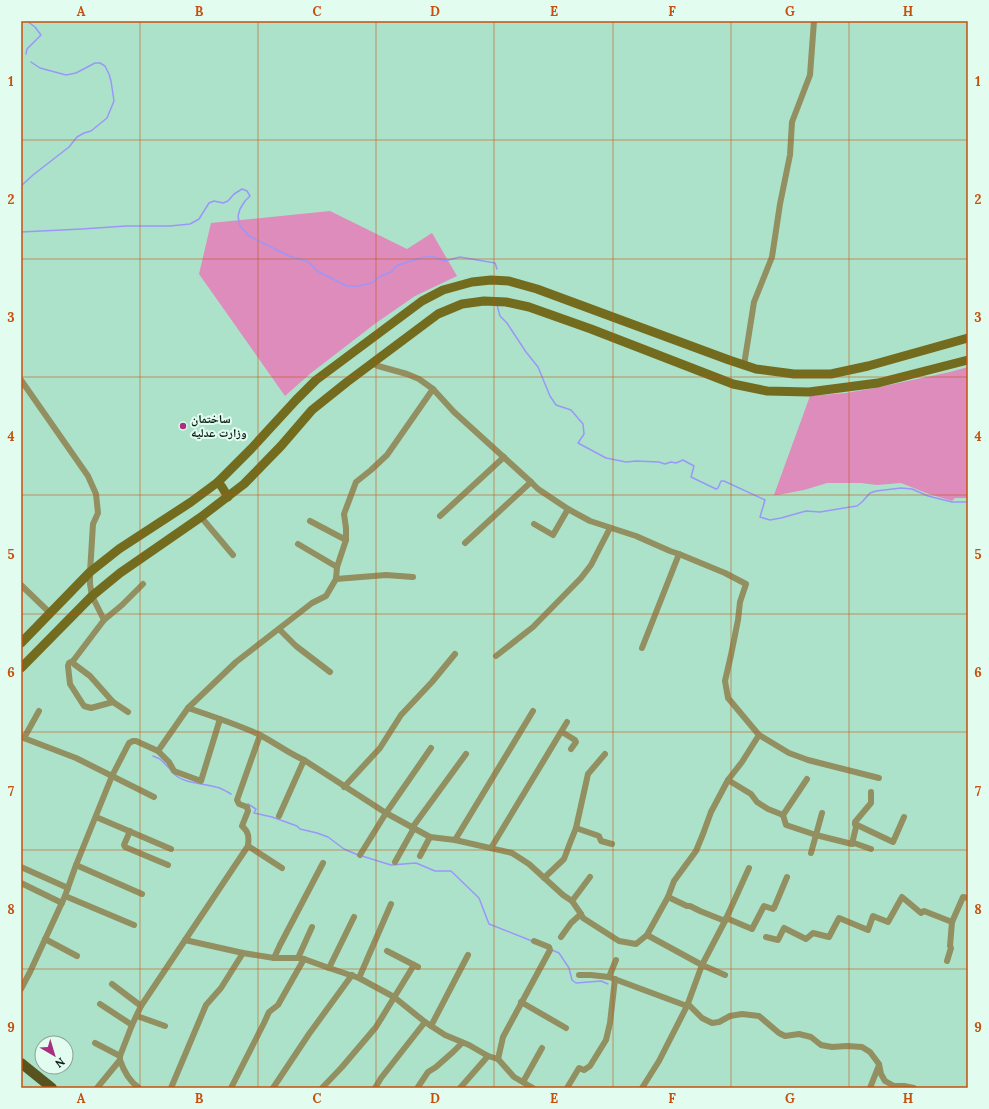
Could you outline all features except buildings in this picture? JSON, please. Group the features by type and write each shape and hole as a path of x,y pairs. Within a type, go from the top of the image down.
{"main road":[{"path":"21,1063 52,1088"}],"street":[{"path":"744,365 754,302 772,257 780,204 790,155 792,122 810,75 814,21"},
{"path":"21,643 90,572 119,549 191,502 218,482 246,455 316,380 422,301 443,290 472,282 491,280 525,284 729,360 756,369 794,374 831,374 868,366 968,338"},
{"path":"21,668 92,596 120,573 228,497 249,479 312,410 438,314 462,304 484,301 506,302 529,307 591,329 733,384 767,391 808,392 878,383 968,360"},
{"path":"372,363 419,379 433,389 454,412 538,489 568,509 590,521 636,536 725,573 746,584 740,602 738,620 725,681 728,698 759,736 789,753 808,760 879,778"},
{"path":"21,380 88,476 96,494 98,513 93,524 90,584 92,596 104,620"},
{"path":"158,751 188,708 236,662 312,604 326,596 336,579 337,567 346,540 344,514 356,482 387,455 433,389"},
{"path":"440,516 504,457"},
{"path":"218,482 228,497"},
{"path":"465,543 531,482"},
{"path":"534,524 553,535 568,509"},
{"path":"201,517 233,555"},
{"path":"310,521 346,540"},
{"path":"496,656 533,627 581,578 591,565 610,528"},
{"path":"298,544 337,567"},
{"path":"642,648 680,554"},
{"path":"336,579 386,575 413,577"},
{"path":"113,702 92,708 84,706 70,684 68,666 104,620 143,584"},
{"path":"21,585 50,613"},
{"path":"279,629 296,646 330,672"},
{"path":"344,787 380,748 401,715 432,682 455,654"},
{"path":"73,661 74,664 90,676 113,702 128,712"},
{"path":"188,708 240,726 260,735 304,760 386,813 430,837 455,840 512,853 529,864 563,895 572,901 582,918 620,941 636,944 648,936 668,897 674,881 696,851 711,812 728,780 759,736"},
{"path":"39,711 22,738 76,758 154,797"},
{"path":"455,840 533,711"},
{"path":"21,989 62,903 112,776 129,742 136,741 158,751 169,762 174,771 201,781 220,719"},
{"path":"491,848 567,722"},
{"path":"562,732 575,740 576,742 571,749"},
{"path":"97,1088 120,1058 132,1025 141,1006 248,846 247,830 242,826 248,811 247,807 239,804 237,800 260,735"},
{"path":"360,855 386,813 432,748"},
{"path":"395,862 413,828 466,754"},
{"path":"544,878 564,861 576,828 589,772 605,754"},
{"path":"279,816 304,760"},
{"path":"782,815 807,779"},
{"path":"728,780 751,794 757,802 782,815 786,826 816,835 852,844 854,843 871,849"},
{"path":"852,844 856,827 855,822 871,802 870,792"},
{"path":"811,853 822,814"},
{"path":"96,817 171,848"},
{"path":"855,824 893,842 904,817"},
{"path":"576,828 599,836 601,841 612,844"},
{"path":"130,831 124,845 125,847 168,865"},
{"path":"420,856 430,837"},
{"path":"248,846 282,868"},
{"path":"274,958 323,863"},
{"path":"76,865 142,894"},
{"path":"21,867 68,888"},
{"path":"642,1088 659,1061 688,1005 702,965 726,920 749,868"},
{"path":"572,901 590,877"},
{"path":"668,897 700,911 752,929 764,906 774,908 786,877"},
{"path":"21,883 62,903"},
{"path":"65,896 134,925"},
{"path":"766,937 778,940 784,928 806,938 812,933 829,937 839,918 868,930 873,916 888,922 902,897 921,913 924,911 952,922"},
{"path":"947,961 951,948 952,922 963,897 968,898"},
{"path":"359,978 391,904"},
{"path":"561,938 571,923 581,914"},
{"path":"329,968 354,917"},
{"path":"231,1088 264,1023 268,1012 278,1005 301,958 312,926"},
{"path":"648,936 702,965 725,975"},
{"path":"45,939 77,956"},
{"path":"185,940 274,958 301,958 352,975 394,997 425,1022 445,1035 488,1056 498,1059 514,1077 532,1088"},
{"path":"498,1059 503,1037 550,950 549,946 534,941"},
{"path":"322,1088 376,1028 394,997 416,966 388,951"},
{"path":"171,1088 206,1005 221,988 243,952"},
{"path":"431,1026 468,955"},
{"path":"567,1088 580,1068 584,1070 590,1066 606,1040 610,1023 612,978 616,960"},
{"path":"273,1088 309,1034 352,975"},
{"path":"579,975 612,978 688,1005 702,1018 712,1023 719,1022 730,1016 742,1014 759,1016 779,1033 785,1036 799,1034 811,1037 821,1045 862,1048 870,1052 879,1064 880,1074 885,1081 894,1086 913,1088"},
{"path":"112,984 141,1006"},
{"path":"521,1002 566,1028"},
{"path":"100,1004 132,1025"},
{"path":"137,1016 165,1026"},
{"path":"375,1088 381,1078 425,1022"},
{"path":"95,1043 120,1058 123,1071 139,1088"},
{"path":"418,1087 428,1072 454,1052 462,1043"},
{"path":"524,1082 542,1048"},
{"path":"460,1088 488,1056"},
{"path":"870,1088 879,1064"}],"shaded area":[{"path":"330,211 407,249 432,233 457,276 415,296 376,323 311,373 285,396 199,274 211,223"},
{"path":"968,367 968,498 955,498 952,501 901,483 877,485 861,483 827,483 804,490 774,495 810,396 846,393 875,388"}],"waterway":[{"path":"26,54 27,49 41,35 35,27 27,21"},
{"path":"21,186 69,147 77,137 91,131 107,118 114,101 109,74 105,66 100,63 95,63 76,73 66,75 40,68 31,62"},
{"path":"21,232 190,224 199,219 209,203 214,201 223,203 228,201 234,194 242,189 247,191 250,196 240,209 238,216 240,226 249,236 289,256 309,262 317,271 347,286 358,286 372,283 379,277 391,272 398,265 424,257 435,257 444,261 460,257 495,263 497,269"},
{"path":"497,305 500,316 507,323 538,367 550,396 556,405 571,410 583,424 584,434 578,443 606,458 626,462 659,462 665,464 671,462 676,463 683,460 694,466 691,477 716,489 721,481 724,481 765,500 760,517 770,520 806,511 820,512 857,506 870,493 901,488 912,489 928,496 952,502 968,502"},
{"path":"153,756 160,759 170,769"},
{"path":"174,774 183,780 218,787 231,794"},
{"path":"248,804 256,809 254,813 272,817 297,826 300,829 328,837 344,849 358,855"},
{"path":"362,856 391,865 416,863 435,871 451,871 479,898 489,924 532,941"},
{"path":"552,950 559,953 569,968 572,980 576,983 601,981 608,984"}],"place":[{"name":"ساختمان وزارت عدلیه","path":"183,426"}]}
